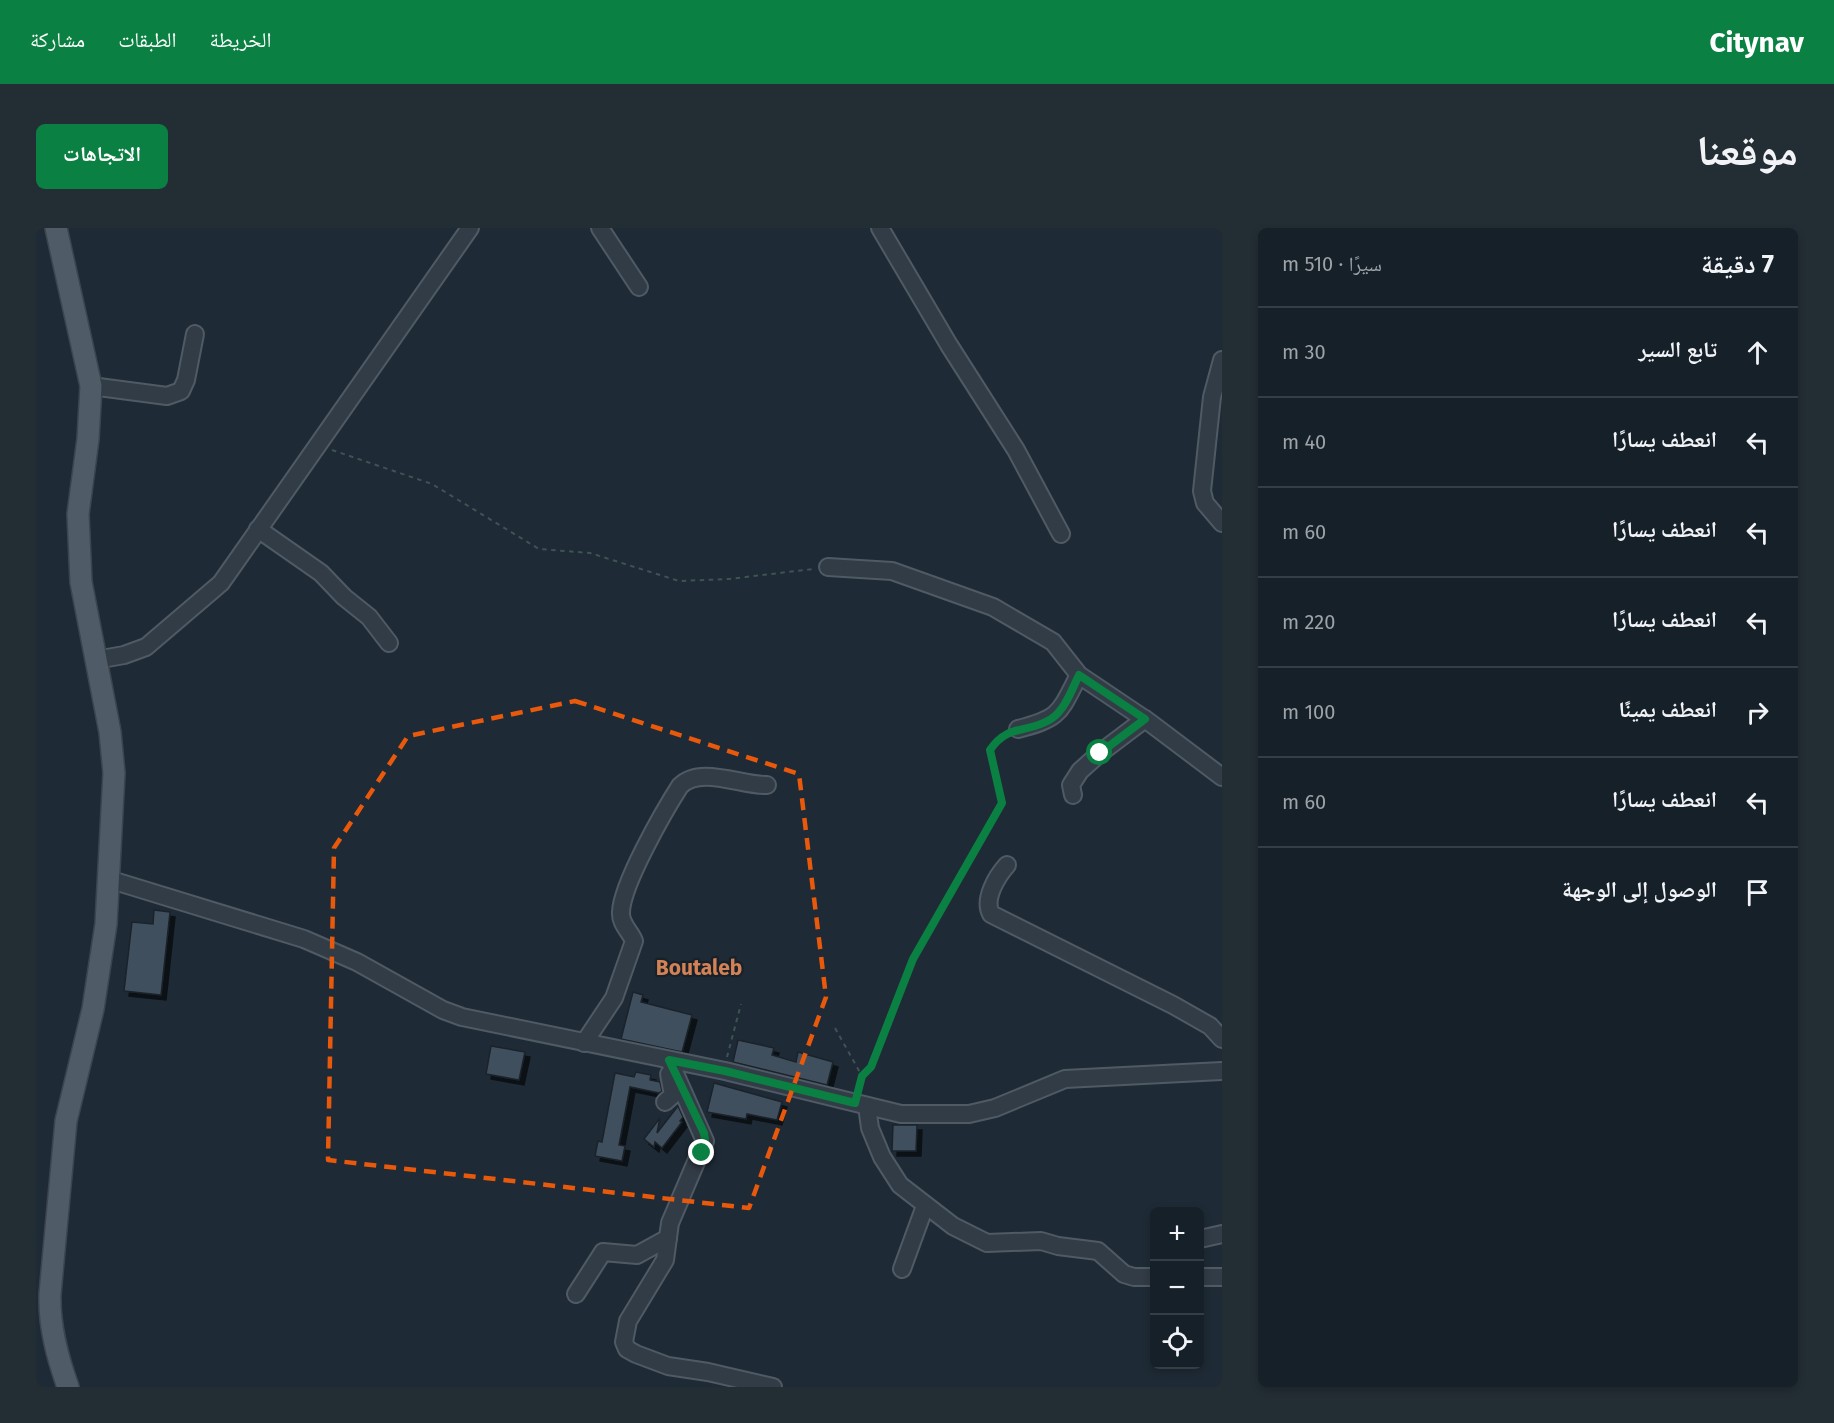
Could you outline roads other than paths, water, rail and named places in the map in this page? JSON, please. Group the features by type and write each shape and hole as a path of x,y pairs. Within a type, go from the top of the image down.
{"main road":[{"path":"56,228 91,386 88,439 78,514 81,582 114,773 106,924 93,1009 66,1121 50,1294 49,1313 57,1356 68,1387"}],"street":[{"path":"96,660 137,652 153,642 221,583 470,228"},
{"path":"600,228 639,287"},
{"path":"880,228 949,345 1016,450 1061,534"},
{"path":"91,386 167,396 181,391 186,380 195,334"},
{"path":"1222,360 1212,397 1202,491 1205,503 1222,524"},
{"path":"258,529 321,573 344,597 369,617 389,643"},
{"path":"828,567 892,571 974,598 1053,642 1079,675 1145,719 1222,777"},
{"path":"1018,729 1053,718 1061,709 1079,675"},
{"path":"1073,795 1071,785 1080,771 1145,719"},
{"path":"584,1043 614,998 634,941 622,921 621,911 630,881 680,786 688,779 704,777 752,786 767,785"},
{"path":"1007,865 997,877 990,897 988,909 991,914 1173,1005 1210,1026 1222,1039"},
{"path":"108,879 304,939 357,962 443,1010 462,1017 670,1064 723,1070 901,1114 969,1114 995,1108 1065,1079 1222,1071"},
{"path":"664,1102 673,1095 669,1074 670,1064"},
{"path":"670,1064 705,1141 676,1207 665,1260 628,1321 624,1335 627,1349 668,1366 708,1372 773,1387"},
{"path":"861,1105 882,1156 900,1185 953,1226 987,1243 1041,1241 1058,1246 1098,1251 1124,1274 1134,1277 1150,1277"},
{"path":"902,1269 925,1206"},
{"path":"1204,1238 1222,1234"},
{"path":"576,1294 603,1252 637,1255 668,1239"},
{"path":"1204,1277 1222,1277"}],"district":[{"name":"Boutaleb","path":"699,968"}]}
